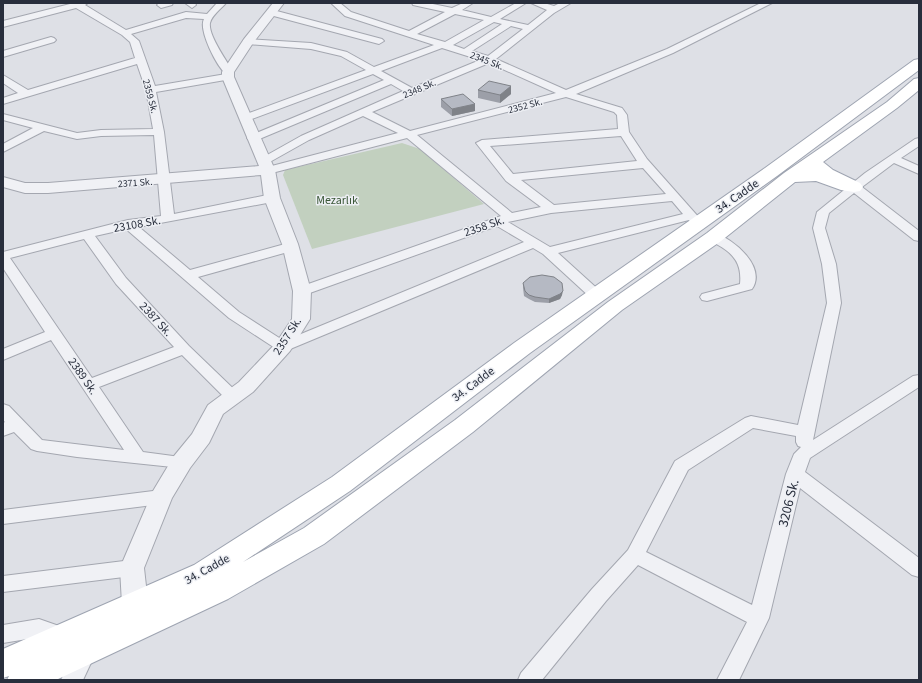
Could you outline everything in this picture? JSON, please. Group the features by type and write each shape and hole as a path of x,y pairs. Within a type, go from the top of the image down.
{"main road":[{"name":"34. Cadde","path":"3,664 204,573 341,484 522,348 596,295 701,225 777,167 919,63"},
{"name":"34. Cadde","path":"23,680 218,590 314,536 464,426 615,306 701,225 790,177 818,170 919,82"},
{"path":"818,170 841,185 854,187"}],"street":[{"path":"222,3 209,17 205,25 206,32 228,74"},
{"name":"2345 Sk.","path":"335,3 348,14 489,60 566,94 618,110 622,115 624,132"},
{"path":"416,3 462,5 492,20 531,28"},
{"path":"245,118 443,45 522,3"},
{"path":"535,3 554,9"},
{"name":"2348 Sk.","path":"266,166 305,138 489,60 554,9 567,3"},
{"name":"2352 Sk.","path":"266,166 410,135 566,94 670,51 768,3"},
{"path":"6,22 81,4"},
{"name":"2359 Sk.","path":"81,4 125,33 134,41 152,90 160,132 168,219"},
{"path":"344,54 385,38 407,33 462,5"},
{"path":"152,90 228,74 248,41 276,8 385,38"},
{"path":"125,33 186,15 209,17"},
{"path":"465,52 508,24"},
{"path":"3,54 52,40"},
{"path":"248,41 311,46 344,54 393,80 412,92"},
{"path":"3,101 140,60"},
{"name":"2357 Sk.","path":"135,604 132,568 161,497 182,462 201,438 215,410 246,387 283,347 301,319 302,291 290,247 272,198 266,166 253,138 228,74"},
{"path":"3,78 26,94"},
{"path":"253,138 393,80"},
{"path":"364,112 410,135 510,217"},
{"path":"3,117 41,128 77,136 101,133 160,132"},
{"path":"3,149 41,128"},
{"path":"551,209 510,178 482,143 624,132 645,164 674,197 701,225 733,248 746,262 749,275 747,286 707,297"},
{"name":"3206 Sk.","path":"728,680 759,618 795,474 803,454 805,432 834,303 829,264 819,228 823,212 854,187 919,141"},
{"path":"893,159 919,170"},
{"path":"510,178 645,164"},
{"name":"2371 Sk.","path":"3,182 25,188 48,188 164,180 266,166"},
{"path":"854,187 919,237"},
{"name":"2358 Sk.","path":"302,291 510,217 551,209 674,197"},
{"name":"23108 Sk.","path":"3,257 128,224 168,219 272,198"},
{"path":"497,221 548,251 596,295"},
{"path":"128,224 234,315 283,347 534,243"},
{"path":"548,251 701,225"},
{"name":"2387 Sk.","path":"87,234 121,281 184,349 233,396"},
{"path":"188,275 290,247"},
{"name":"2389 Sk.","path":"3,257 53,334 136,456"},
{"path":"3,355 53,334"},
{"path":"89,385 184,349"},
{"path":"803,454 919,380"},
{"path":"3,410 10,427 37,445 77,451 182,462"},
{"path":"529,680 599,594 635,555 681,466 750,422 805,432"},
{"path":"795,474 919,569"},
{"path":"3,517 161,497"},
{"path":"635,555 759,618"},
{"path":"3,584 132,568"},
{"path":"3,634 39,628 52,632 54,642"},
{"path":"72,680 86,652"}],"green space":[{"name":"Mezarlık","path":"402,143 420,149 484,204 312,249 283,175 285,170"}],"building":[{"path":"489,81 511,86 500,95 478,90"},
{"path":"463,94 475,104 452,109 441,99"},
{"path":"542,275 554,277 562,283 563,291 549,299 529,295 525,291 523,283 530,277"}]}
